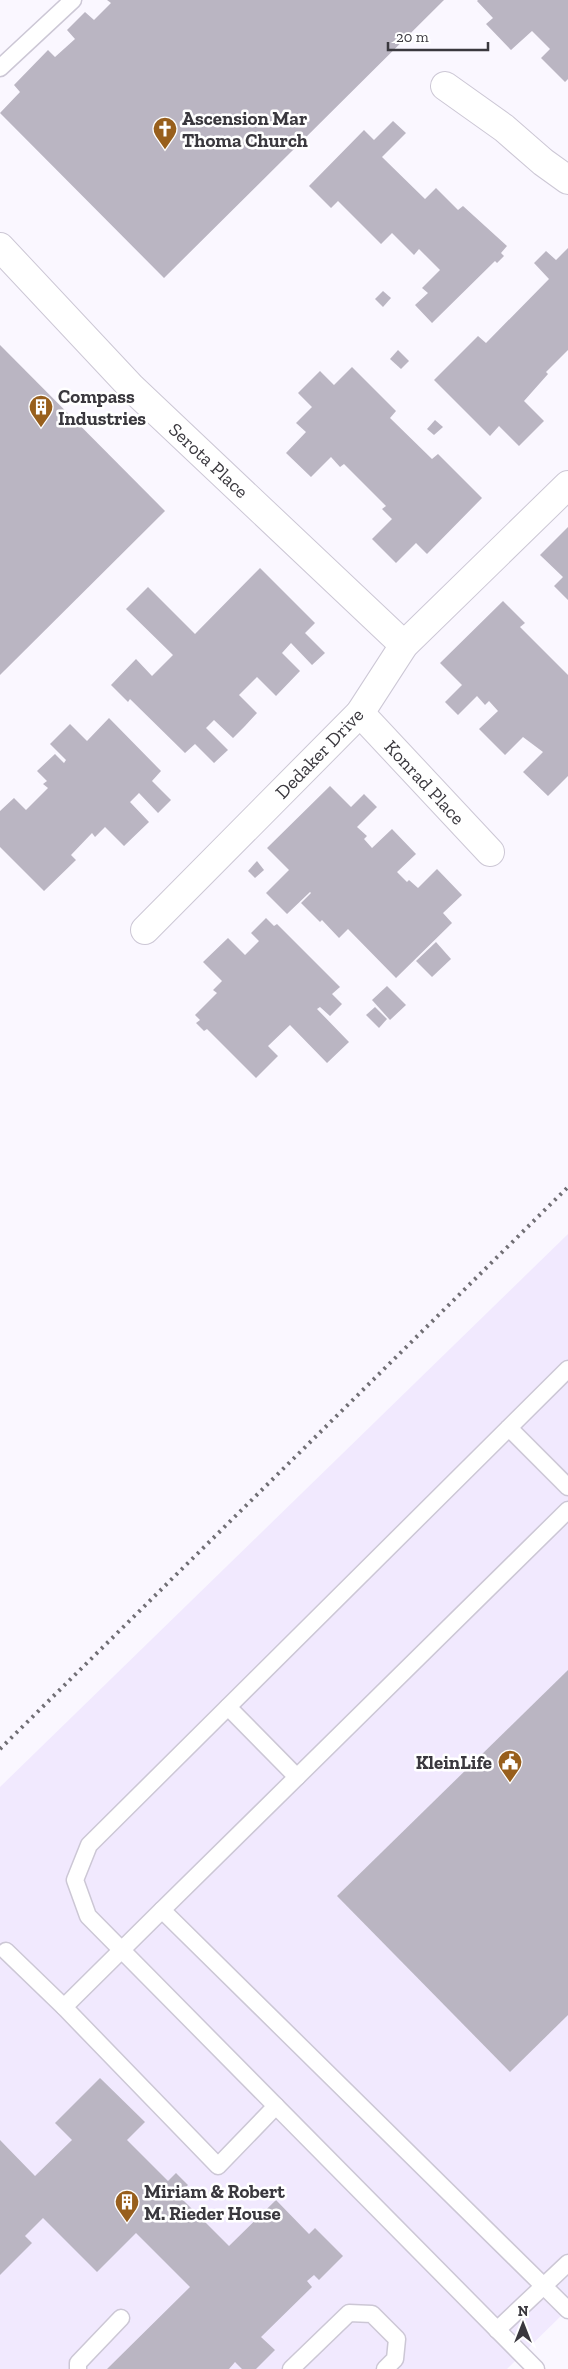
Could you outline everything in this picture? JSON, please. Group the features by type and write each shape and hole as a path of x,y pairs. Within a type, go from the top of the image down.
{"street":[{"path":"445,86 504,128 543,162 568,180"},
{"name":"Serota Place","path":"0,247 132,388 404,645"},
{"name":"Dedaker Drive","path":"145,930 360,713 404,645 568,485"},
{"name":"Konrad Place","path":"360,713 490,852"}],"lane":[{"path":"0,68 73,0"},
{"path":"536,2369 88,1916 75,1880 89,1844 568,1369"},
{"path":"509,1428 568,1487"},
{"path":"64,2007 568,1510"},
{"path":"228,1706 297,1777"},
{"path":"162,1910 568,2310"},
{"path":"6,1951 64,2007 218,2166 276,2106"},
{"path":"497,2330 568,2263"},
{"path":"291,2369 349,2313 372,2314 397,2339 395,2359 385,2369"},
{"path":"78,2369 78,2364 121,2318"}],"shaded area":[{"path":"568,1234 568,2309 507,2369 0,2369 0,1787"}],"building":[{"name":"Ascension Mar Thoma Church","path":"107,0 444,0 164,278 0,113 20,92 14,85 48,50 55,57 75,39 67,30 85,12 94,20 111,3"},
{"path":"478,0 568,0 568,79 565,82 541,58 550,49 532,31 511,50 486,24 493,18"},
{"path":"393,121 406,133 382,157 425,199 436,188 458,210 463,206 507,246 501,253 504,256 497,263 495,261 432,323 415,305 428,293 422,288 440,270 419,249 414,255 392,233 381,244 338,201 331,208 309,186 364,130 374,140"},
{"path":"568,248 568,350 546,372 548,374 524,401 544,421 519,446 499,426 490,436 434,380 478,336 486,343 549,279 534,263 546,251 556,260"},
{"path":"383,291 391,298 383,307 375,299"},
{"name":"Compass Industries","path":"0,345 165,511 0,675"},
{"path":"398,350 409,361 401,369 390,359"},
{"path":"352,367 396,411 390,418 432,459 438,454 482,498 427,554 416,543 396,563 372,539 392,519 382,509 386,506 344,464 340,467 331,457 311,477 286,453 306,432 296,423 312,407 298,393 320,371 334,385"},
{"path":"435,420 443,427 434,435 427,429"},
{"path":"568,527 568,600 554,586 563,577 540,555"},
{"path":"260,568 315,623 305,633 325,653 312,665 291,643 282,653 300,671 276,696 257,677 239,695 257,713 233,738 214,720 206,728 228,750 214,763 195,744 185,753 130,699 128,702 111,685 136,659 152,676 173,655 126,609 148,587 195,634"},
{"path":"503,601 525,623 520,627 568,675 568,776 548,796 523,772 543,752 523,737 505,755 479,729 498,711 489,701 485,705 477,696 458,715 445,702 462,685 440,663"},
{"path":"109,718 161,771 152,781 171,800 158,813 139,793 130,802 149,822 124,846 105,827 95,837 92,833 71,855 76,860 44,891 0,847 0,811 14,798 26,810 48,788 43,784 47,781 37,771 55,754 64,763 66,760 50,744 70,724 87,741"},
{"path":"330,786 351,807 364,794 377,807 357,827 367,836 364,839 372,848 392,829 416,854 397,872 407,882 409,880 418,888 437,869 462,895 443,913 452,923 396,978 348,929 339,938 322,920 320,922 301,903 310,892 287,914 266,893 289,870 267,848"},
{"path":"257,861 264,870 255,878 248,871"},
{"path":"266,918 274,926 277,924 340,987 332,994 342,1004 330,1016 320,1007 317,1009 349,1042 327,1063 290,1025 268,1046 278,1056 256,1078 207,1029 204,1031 196,1023 200,1020 195,1015 217,993 213,990 222,981 203,962 228,938 245,955 259,941 251,933"},
{"path":"436,942 451,959 432,977 416,961"},
{"path":"387,986 406,1005 390,1020 372,1000"},
{"path":"375,1007 387,1019 379,1028 366,1015"},
{"name":"KleinLife","path":"568,1670 568,2015 510,2072 337,1896"},
{"name":"Miriam & Robert M. Rieder House","path":"100,2078 145,2122 127,2140 168,2181 176,2173 188,2185 178,2195 229,2246 276,2200 309,2234 315,2228 343,2256 319,2280 314,2275 307,2281 312,2287 261,2337 275,2350 256,2369 242,2369 235,2362 229,2369 107,2369 190,2287 136,2233 97,2272 43,2218 25,2236 32,2243 0,2275 0,2140 35,2176 72,2140 55,2123"}],"railway":[{"path":"0,1749 568,1187"}],"place":[{"name":"Ascension Mar Thoma Church","path":"165,150"},
{"name":"Compass Industries","path":"41,428"},
{"name":"KleinLife","path":"510,1783"},
{"name":"Miriam & Robert M. Rieder House","path":"127,2223"}]}
